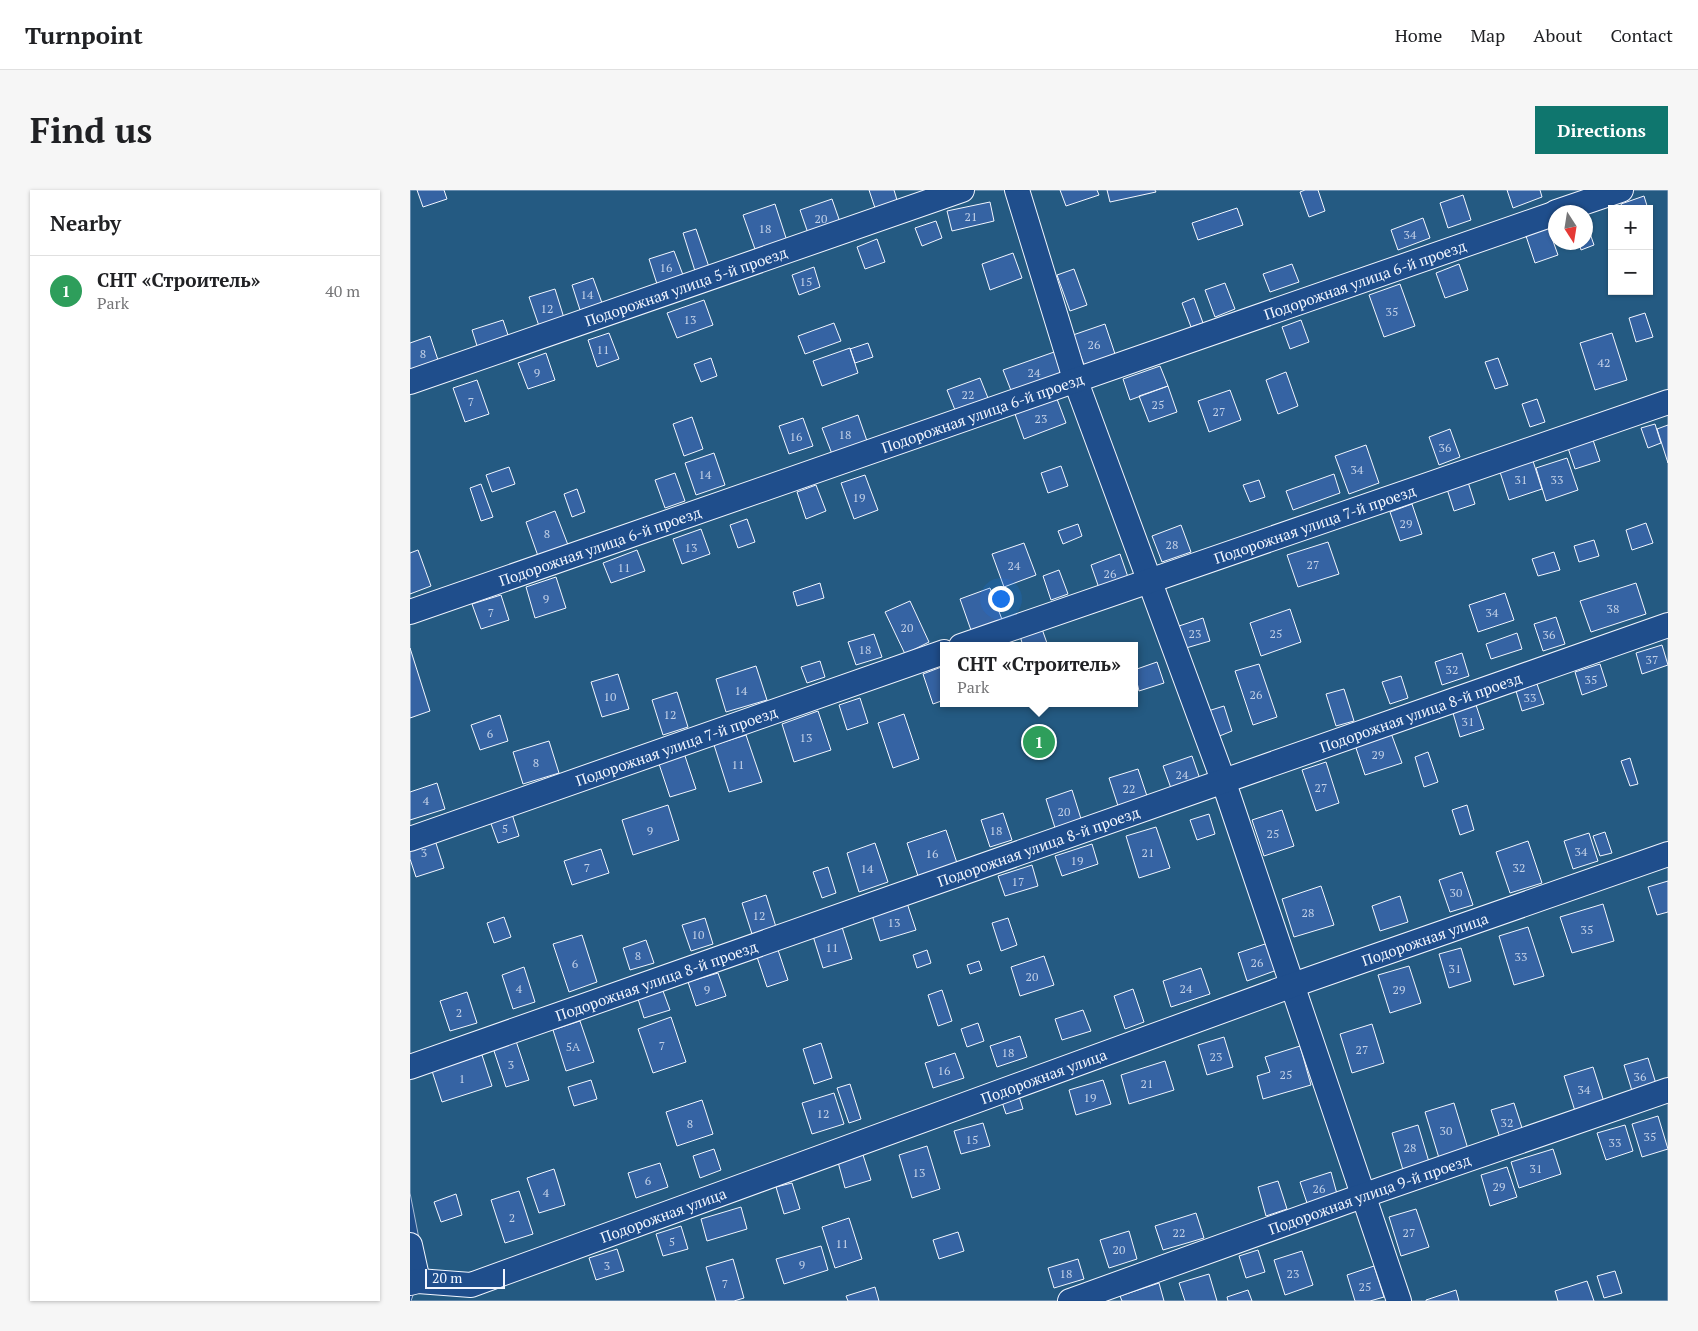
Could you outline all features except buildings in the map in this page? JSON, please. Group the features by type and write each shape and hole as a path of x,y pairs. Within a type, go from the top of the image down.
{"street":[{"name":"Подорожная улица 5-й проезд","path":"410,382 962,190"},
{"path":"1017,190 1075,379 1223,780 1399,1301"},
{"name":"Подорожная улица 6-й проезд","path":"1579,205 1621,190"},
{"name":"Подорожная улица 6-й проезд","path":"410,612 1548,216"},
{"name":"Подорожная улица 7-й проезд","path":"972,642 1668,402"},
{"name":"Подорожная улица 8-й проезд","path":"410,1068 1223,780 1668,625"},
{"name":"Подорожная улица 7-й проезд","path":"410,839 940,653"},
{"name":"Подорожная улица","path":"414,1282 474,1293 1292,985 1668,854"},
{"name":"Подорожная улица 9-й проезд","path":"1070,1301 1362,1196 1668,1090"},
{"path":"410,1246 414,1282"}],"shaded area":[{"path":"410,190 1668,190 1668,1301 411,1301 424,1264 410,1193"}],"place":[{"name":"СНТ «Строитель»","path":"1039,742"}]}
